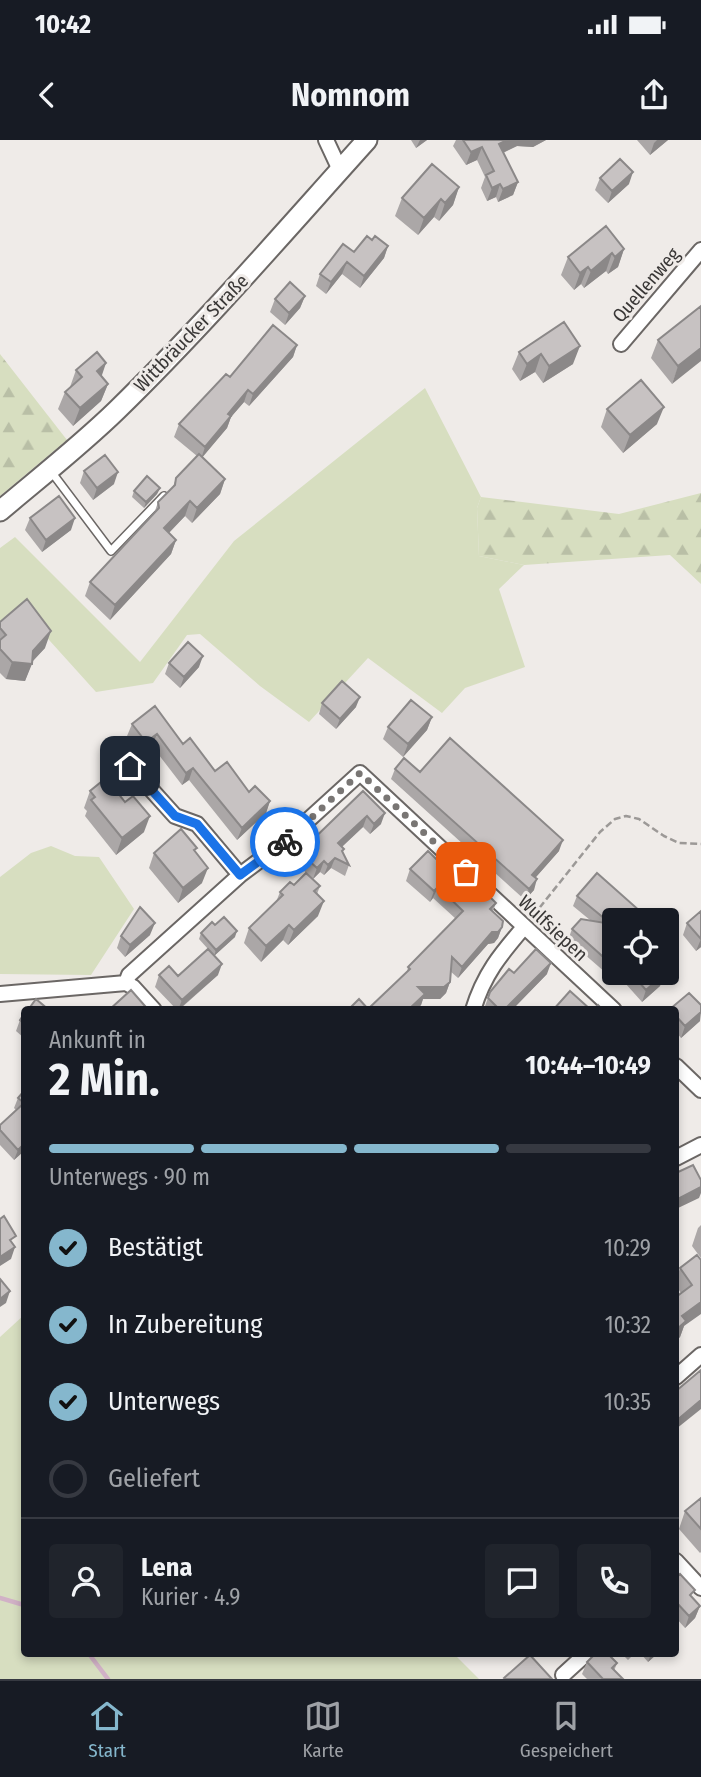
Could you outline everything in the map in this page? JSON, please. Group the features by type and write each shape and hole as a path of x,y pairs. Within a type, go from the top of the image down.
{"main road":[{"name":"Wittbräucker Straße","path":"0,512 116,411 203,323 367,140"}],"street":[{"path":"326,140 340,170"},
{"name":"Quellenweg","path":"621,344 701,250"},
{"path":"130,766 175,816 197,824 240,875"},
{"name":"Wulfsiepen","path":"126,983 129,975 240,875 283,844 360,773 610,1006"},
{"path":"473,1006 480,986 493,963 524,927"},
{"path":"0,994 126,983 150,1006"},
{"path":"679,1069 701,1090"},
{"path":"679,1156 701,1145"},
{"path":"679,1374 701,1355"},
{"path":"679,1567 701,1588"},
{"path":"563,1675 583,1657"}],"lane":[{"path":"50,470 111,551 165,495"}],"path":[{"path":"524,927 600,832 615,819 639,819 679,843 701,844"}],"green space":[{"path":"0,354 67,440 0,496"},
{"path":"425,388 481,497 477,508 479,556 524,565 499,589 525,667 465,688 442,713 368,658 309,722 260,686 200,634 187,635 153,683 96,692 22,610 0,628 0,548 15,537 140,662 234,541"},
{"path":"701,493 701,584 670,555 524,565 479,556 477,508 481,497 619,514"},
{"path":"51,846 75,856 99,857 134,909 91,975 0,974 0,877 31,853"},
{"path":"21,1318 21,1657 457,1657 479,1679 0,1679 0,1337"}],"building":[{"path":"463,140 507,140 499,144 518,182 503,189 500,184 492,188 486,175 494,171 482,147 471,152"},
{"path":"620,159 633,172 612,191 600,178"},
{"path":"432,164 459,187 445,203 441,199 424,218 402,198"},
{"path":"606,226 624,249 615,257 612,253 591,271 588,267 580,273 568,257"},
{"path":"367,236 372,240 375,236 388,246 364,276 347,262 331,282 320,274 343,244 354,252"},
{"path":"290,282 305,296 289,313 275,299"},
{"path":"701,306 701,348 678,366 658,340"},
{"path":"564,322 580,346 549,366 541,354 527,364 519,352"},
{"path":"273,325 297,345 253,394 248,390 205,447 179,424 226,374 230,377"},
{"path":"97,352 106,363 97,371 108,384 80,408 65,392 82,377 76,370"},
{"path":"641,380 664,407 630,435 607,409"},
{"path":"199,454 225,479 197,508 190,501 164,528 176,540 115,605 90,582 159,508 158,502"},
{"path":"105,455 118,472 97,488 84,471"},
{"path":"147,476 160,488 146,502 134,491"},
{"path":"59,496 75,518 46,540 30,518"},
{"path":"27,599 51,631 33,651 32,664 12,662 0,649 0,640 6,635 0,628 0,622"},
{"path":"188,642 203,656 184,677 169,663"},
{"path":"342,681 360,697 340,719 322,703"},
{"path":"411,700 432,717 408,744 388,727"},
{"path":"155,706 183,744 190,738 215,771 227,762 249,792 255,786 270,801 242,828 193,768 186,773 157,734 146,742 132,724"},
{"path":"450,738 563,840 532,875 537,879 529,889 395,769 404,758 420,772"},
{"path":"106,778 125,802 133,796 150,816 122,838 91,800 95,797 90,791"},
{"path":"363,791 385,813 374,824 367,816 338,843 344,849 342,851 349,865 335,858 328,865 324,861 317,868 302,850"},
{"path":"181,829 197,848 194,850 208,868 183,888 154,853"},
{"path":"428,851 476,898 483,890 496,903 490,909 503,921 502,927 498,932 492,932 462,967 452,957 450,982 444,987 418,987 425,994 412,1006 371,1006 410,969 408,967 463,911 438,887 434,891 410,869"},
{"path":"306,873 320,886 314,891 324,901 294,930 289,925 266,946 249,928 283,895 280,892 290,882 294,885"},
{"path":"597,873 636,908 602,908 602,917 577,896"},
{"path":"140,907 155,923 130,945 121,936"},
{"path":"701,911 701,939 687,923"},
{"path":"224,917 237,931 216,950 201,933 212,922 215,925"},
{"path":"581,919 602,922 602,956 572,929"},
{"path":"208,949 222,964 182,1000 159,975 169,966 178,976"},
{"path":"536,949 551,963 508,1006 496,1006 488,998 490,992 509,969 514,973"},
{"path":"131,990 145,1006 113,1006"},
{"path":"570,991 587,1006 557,1006"},
{"path":"689,993 701,1005 701,1012 685,1026 679,1019 679,1006 674,1006"},
{"path":"36,999 44,1006 31,1006"},
{"path":"359,999 365,1006 352,1006"},
{"path":"21,1106 21,1147 18,1150 0,1130 0,1125"},
{"path":"693,1165 701,1180 701,1187 679,1198 679,1172"},
{"path":"4,1216 16,1236 10,1240 15,1247 0,1257 0,1219"},
{"path":"697,1255 701,1260 701,1302 682,1316 686,1321 679,1327 679,1295 692,1285 680,1268"},
{"path":"0,1279 10,1291 0,1299"},
{"path":"701,1370 701,1400 679,1418 679,1388"},
{"path":"701,1498 701,1529 685,1511"},
{"path":"679,1575 695,1590 690,1595 700,1606 689,1616 679,1605"},
{"path":"528,1657 532,1657 552,1679 505,1679"},
{"path":"592,1657 611,1657 617,1663 612,1668 623,1679 603,1679 587,1662"}],"waterway":[{"path":"0,1598 21,1604"},
{"path":"91,1657 108,1679"}],"way so far":[{"path":"285,842 360,773 466,872"}],"route":[{"path":"130,766 175,816 197,824 240,875 285,842"}]}
